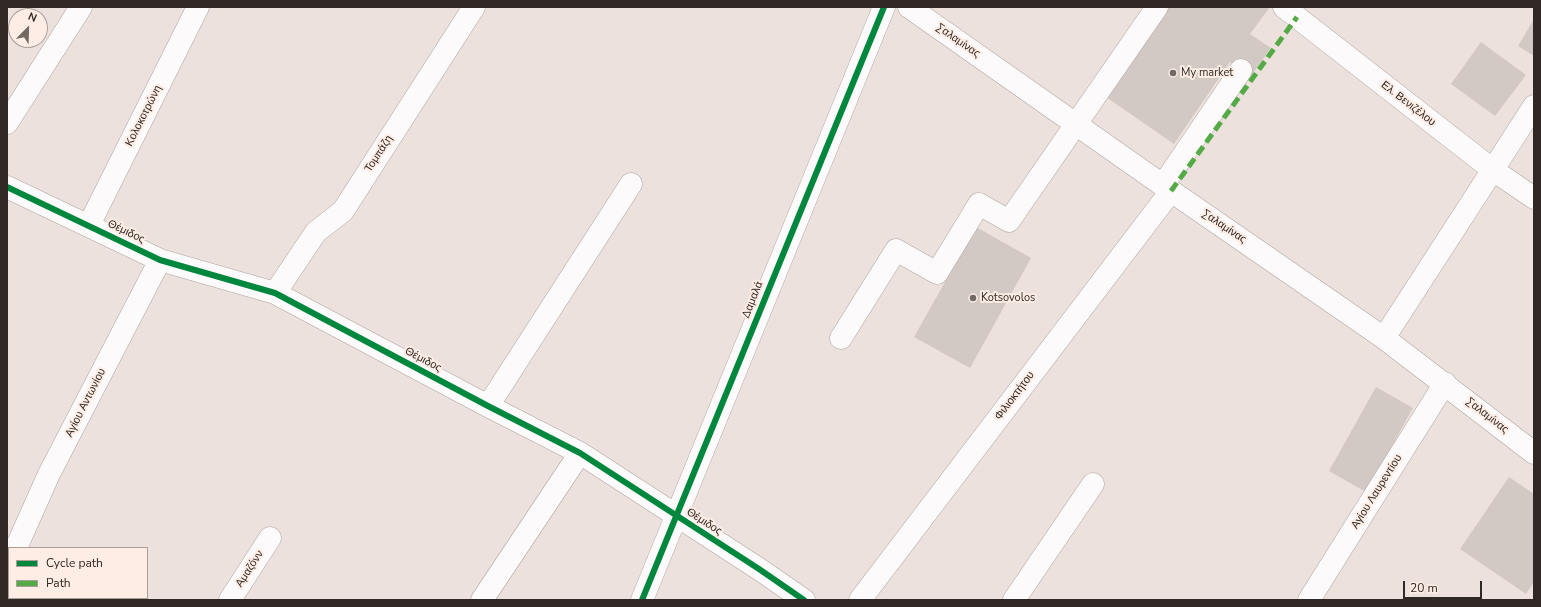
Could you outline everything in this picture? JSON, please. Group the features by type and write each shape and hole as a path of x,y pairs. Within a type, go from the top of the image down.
{"street":[{"path":"7,123 82,7"},
{"name":"Κολοκοτρώνη","path":"90,225 198,7"},
{"name":"Τομπάζη","path":"275,293 316,232 343,211 474,7"},
{"name":"Δαμαλά","path":"642,600 884,7"},
{"name":"Σαλαμίνας","path":"909,7 1384,338 1534,453"},
{"path":"841,338 896,250 937,273 979,204 1009,221 1157,7"},
{"name":"Ελ. Βενιζέλου","path":"1284,7 1493,170 1534,198"},
{"name":"Φιλιοκτήτου","path":"860,600 1167,188 1241,70"},
{"path":"1384,338 1534,106"},
{"path":"488,406 631,184"},
{"name":"Θέμιδος","path":"7,187 90,225 160,260 275,293 580,453 804,600"},
{"name":"Αγίου Αντωνίου","path":"16,547 49,474 160,260"},
{"name":"Αγίου Λαυρεντίου","path":"1309,600 1445,384"},
{"path":"482,600 580,453"},
{"path":"1014,600 1093,484"},
{"name":"Αμαζόνν","path":"230,600 270,538"}],"building":[{"name":"My market","path":"1167,7 1270,7 1250,34 1271,48 1251,76 1230,62 1174,144 1106,97"},
{"path":"1534,19 1534,56 1518,46"},
{"path":"1481,42 1526,75 1495,116 1451,84"},
{"name":"Kotsovolos","path":"976,227 1031,258 970,368 914,337"},
{"path":"1376,387 1413,408 1366,492 1329,471"},
{"path":"1509,477 1534,494 1534,582 1526,594 1460,549"}],"marked path":[{"path":"1171,191 1297,17"}],"cycle path":[{"path":"642,600 884,7"},
{"path":"7,187 160,260 275,293 580,453 759,569 804,600"}],"place":[{"name":"My market","path":"1173,73"},
{"name":"Kotsovolos","path":"973,298"}]}
